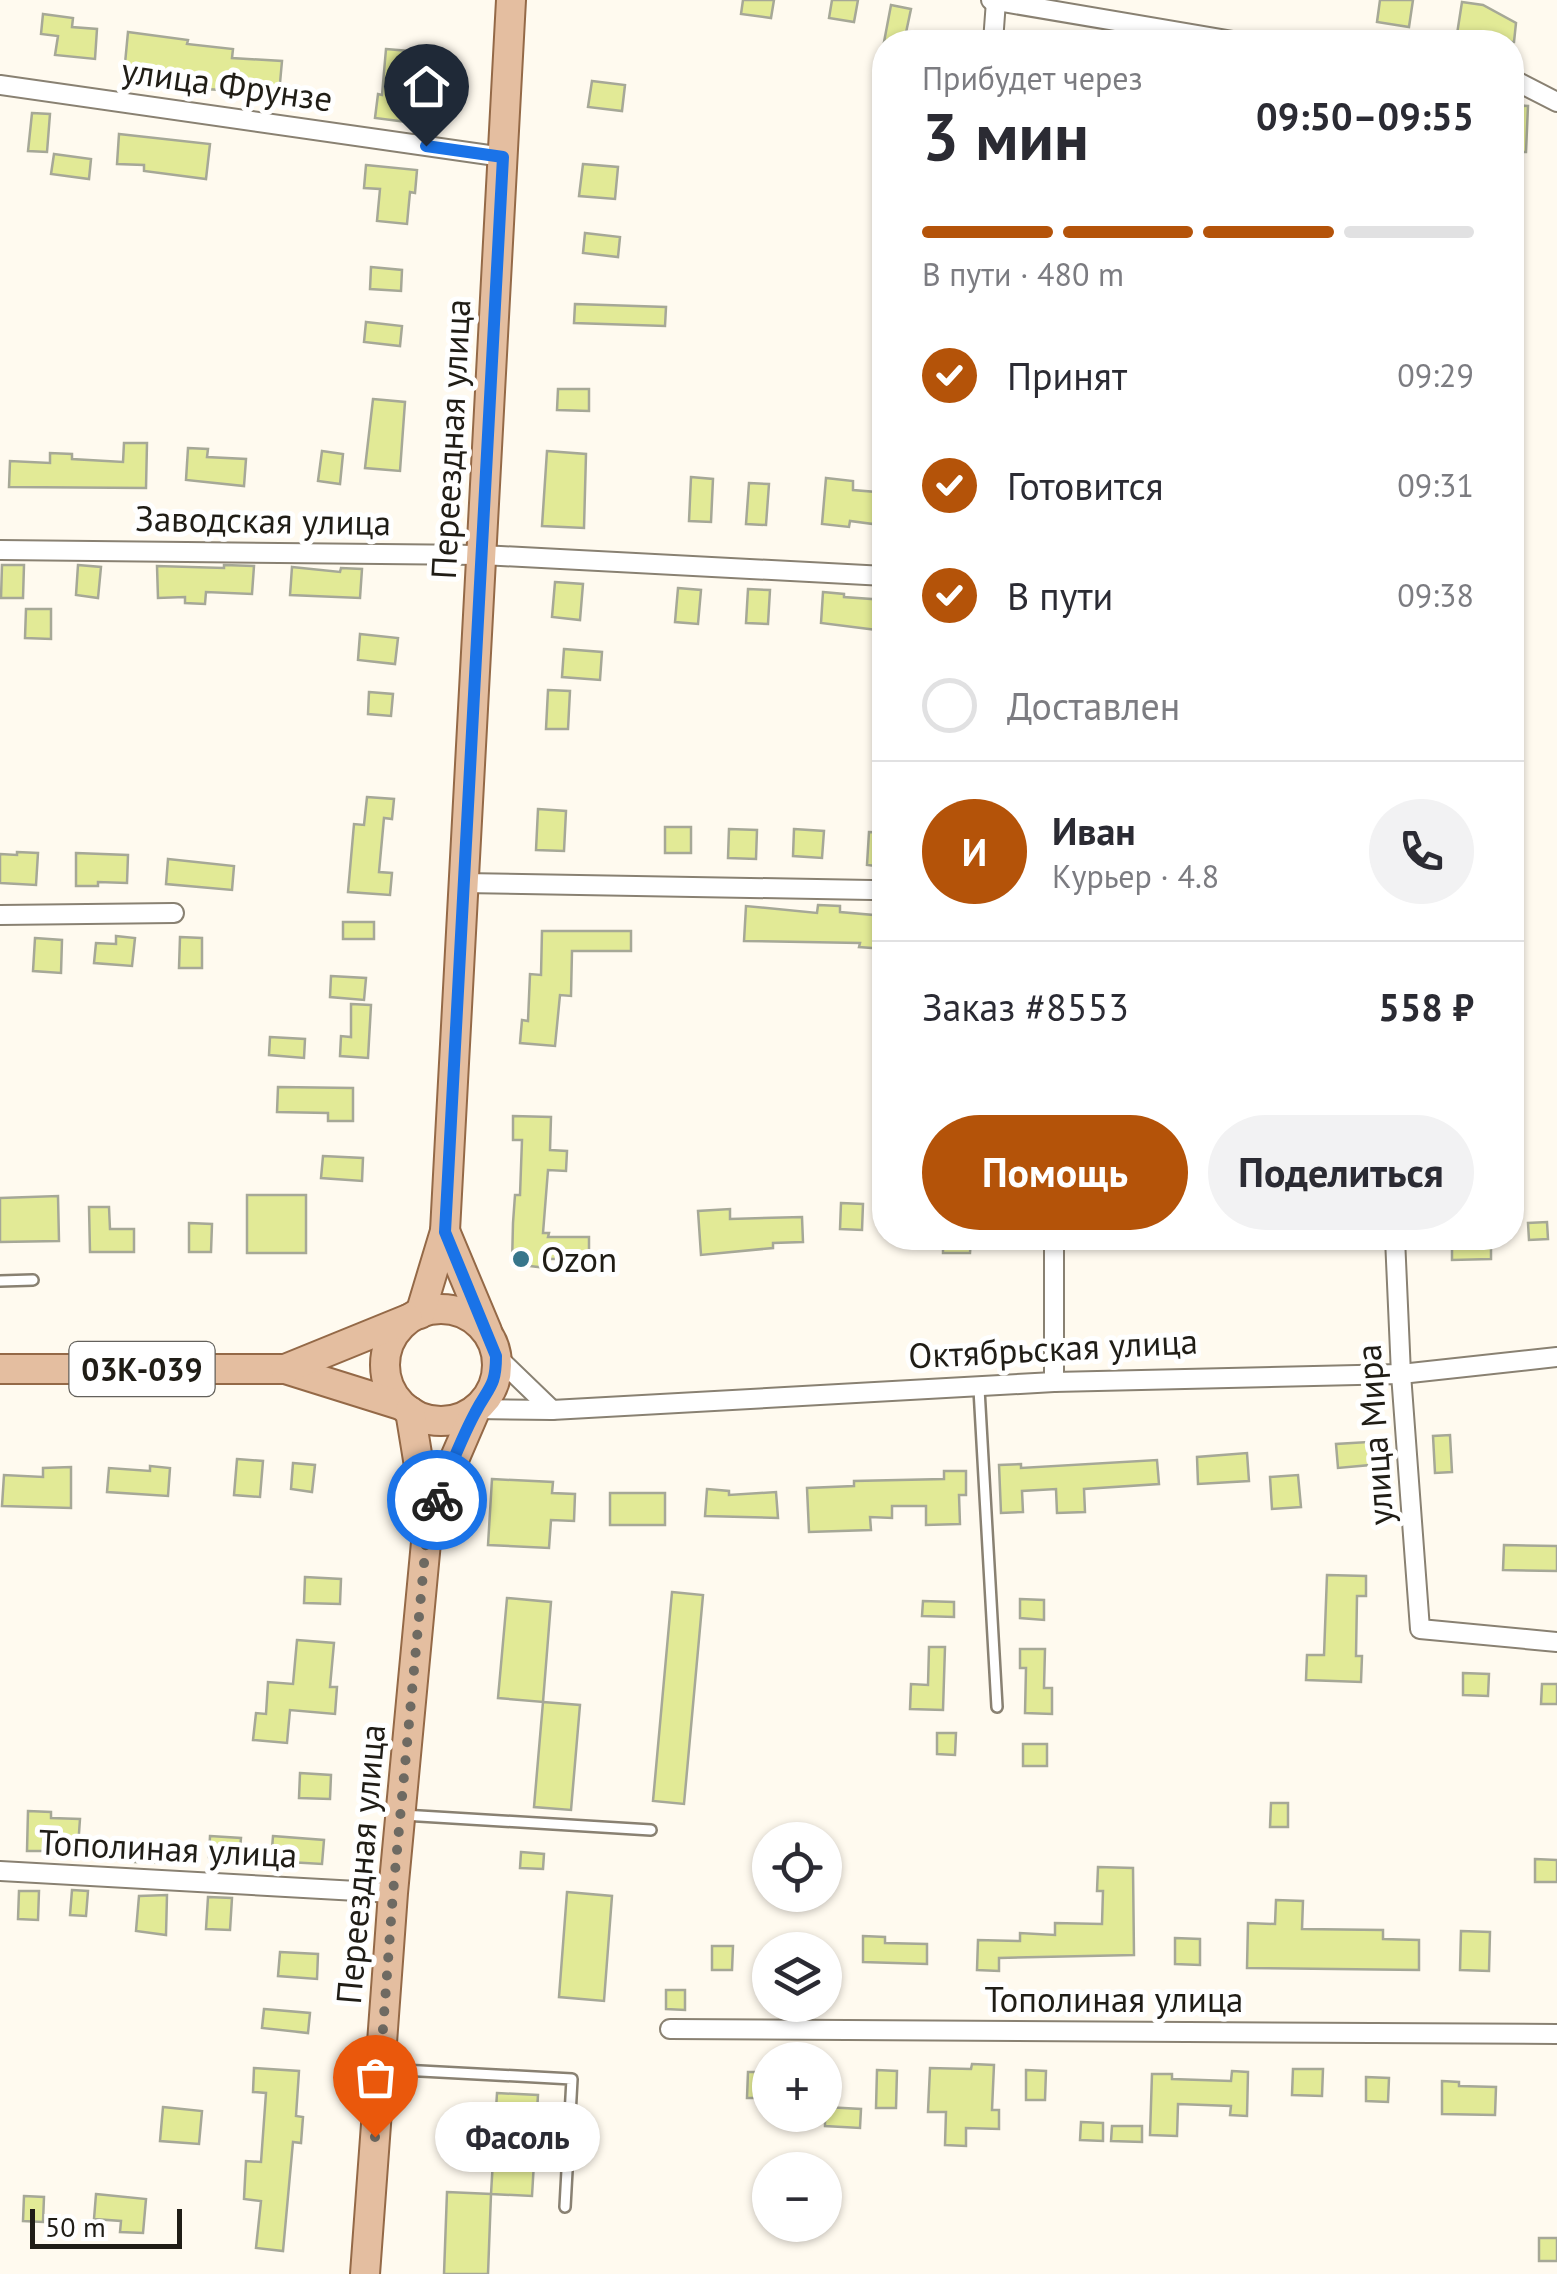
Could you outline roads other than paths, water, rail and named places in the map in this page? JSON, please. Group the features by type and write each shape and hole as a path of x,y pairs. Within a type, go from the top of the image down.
{"main road":[{"name":"Переездная улица","path":"415,1316 445,1232 511,0"},
{"name":"Переездная улица","path":"445,1232 493,1346"},
{"path":"284,1369 415,1316 431,1310 454,1310 474,1320 493,1346 496,1375 489,1394 476,1409 452,1420 424,1419 405,1408 387,1384 384,1360 392,1336 415,1316"},
{"name":"03К-039","path":"0,1369 284,1369 405,1408"},
{"name":"Переездная улица","path":"364,2274 393,1893 428,1521 405,1408"},
{"name":"Переездная улица","path":"428,1521 476,1409"}],"street":[{"path":"993,30 994,0 1169,30"},
{"name":"улица Фрунзе","path":"0,85 503,157"},
{"path":"1524,85 1557,102"},
{"name":"Заводская улица","path":"0,550 482,555 872,575"},
{"path":"463,883 872,890"},
{"path":"0,914 174,912"},
{"path":"1054,1250 1054,1382"},
{"name":"улица Мира","path":"1396,1250 1420,1629 1557,1642"},
{"path":"493,1346 552,1410"},
{"name":"Октябрьская улица","path":"476,1409 552,1410 1054,1382 1401,1374 1557,1357"},
{"name":"Тополиная улица","path":"0,1872 393,1893"},
{"name":"Тополиная улица","path":"670,2030 1557,2034"}],"lane":[{"path":"0,1280 33,1280"},
{"path":"979,1389 997,1707"},
{"path":"400,1814 650,1830"},
{"path":"380,2069 572,2080 565,2207"}],"place":[{"name":"Ozon","path":"521,1259"},
{"name":"Фасоль","path":"375,2137"}]}
